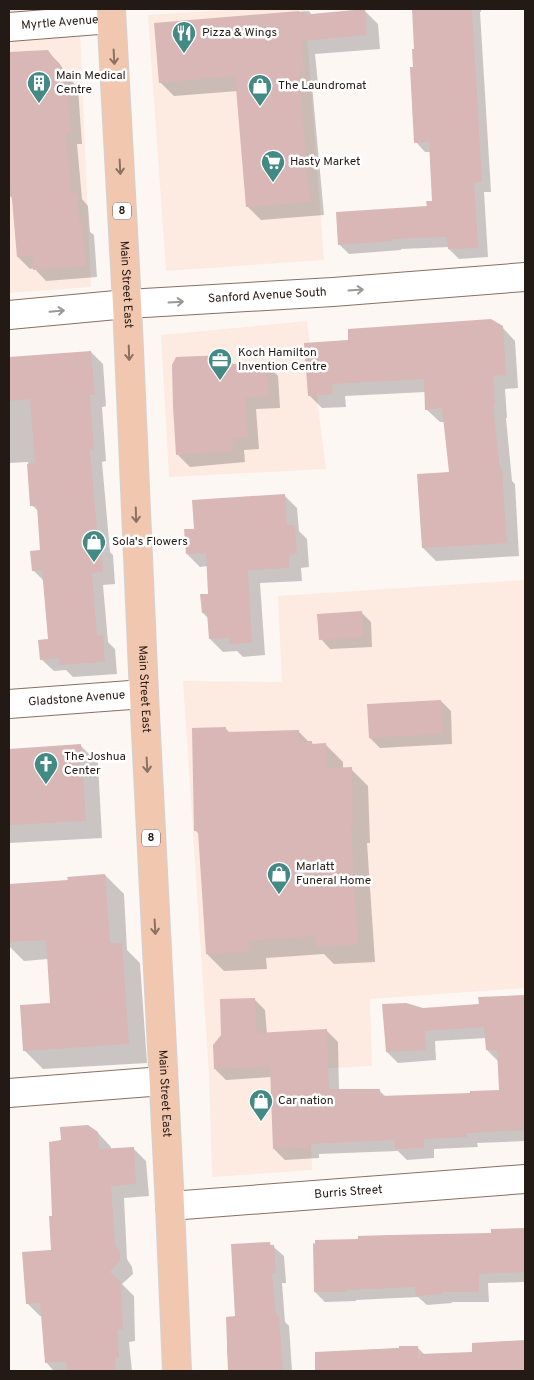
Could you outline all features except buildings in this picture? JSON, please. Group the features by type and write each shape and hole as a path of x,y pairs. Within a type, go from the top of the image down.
{"main road":[{"name":"Main Street East","path":"111,14 127,304 177,1371"}],"street":[{"name":"Myrtle Avenue","path":"9,27 111,14"},
{"name":"Sanford Avenue South","path":"9,315 127,304 333,292 525,277"},
{"name":"Gladstone Avenue","path":"9,704 144,694"},
{"path":"9,1093 163,1081"},
{"name":"Burris Street","path":"170,1206 525,1179"}],"shaded area":[{"path":"9,9 79,9 91,287 9,293"},
{"path":"240,9 305,9 324,260 166,271 148,15"},
{"path":"307,321 326,469 169,477 161,335"},
{"path":"525,580 525,988 370,999 372,1066 309,1069 312,1170 212,1177 209,1074 183,681 282,682 278,596"}],"place":[{"name":"Pizza & Wings","path":"184,54"},
{"name":"Main Medical Centre","path":"39,104"},
{"name":"The Laundromat","path":"260,107"},
{"name":"Hasty Market","path":"273,183"},
{"name":"Koch Hamilton Invention Centre","path":"220,381"},
{"name":"Sola's Flowers","path":"94,563"},
{"name":"The Joshua Center","path":"46,785"},
{"name":"Marlatt Funeral Home","path":"279,895"},
{"name":"Car nation","path":"261,1122"}]}
